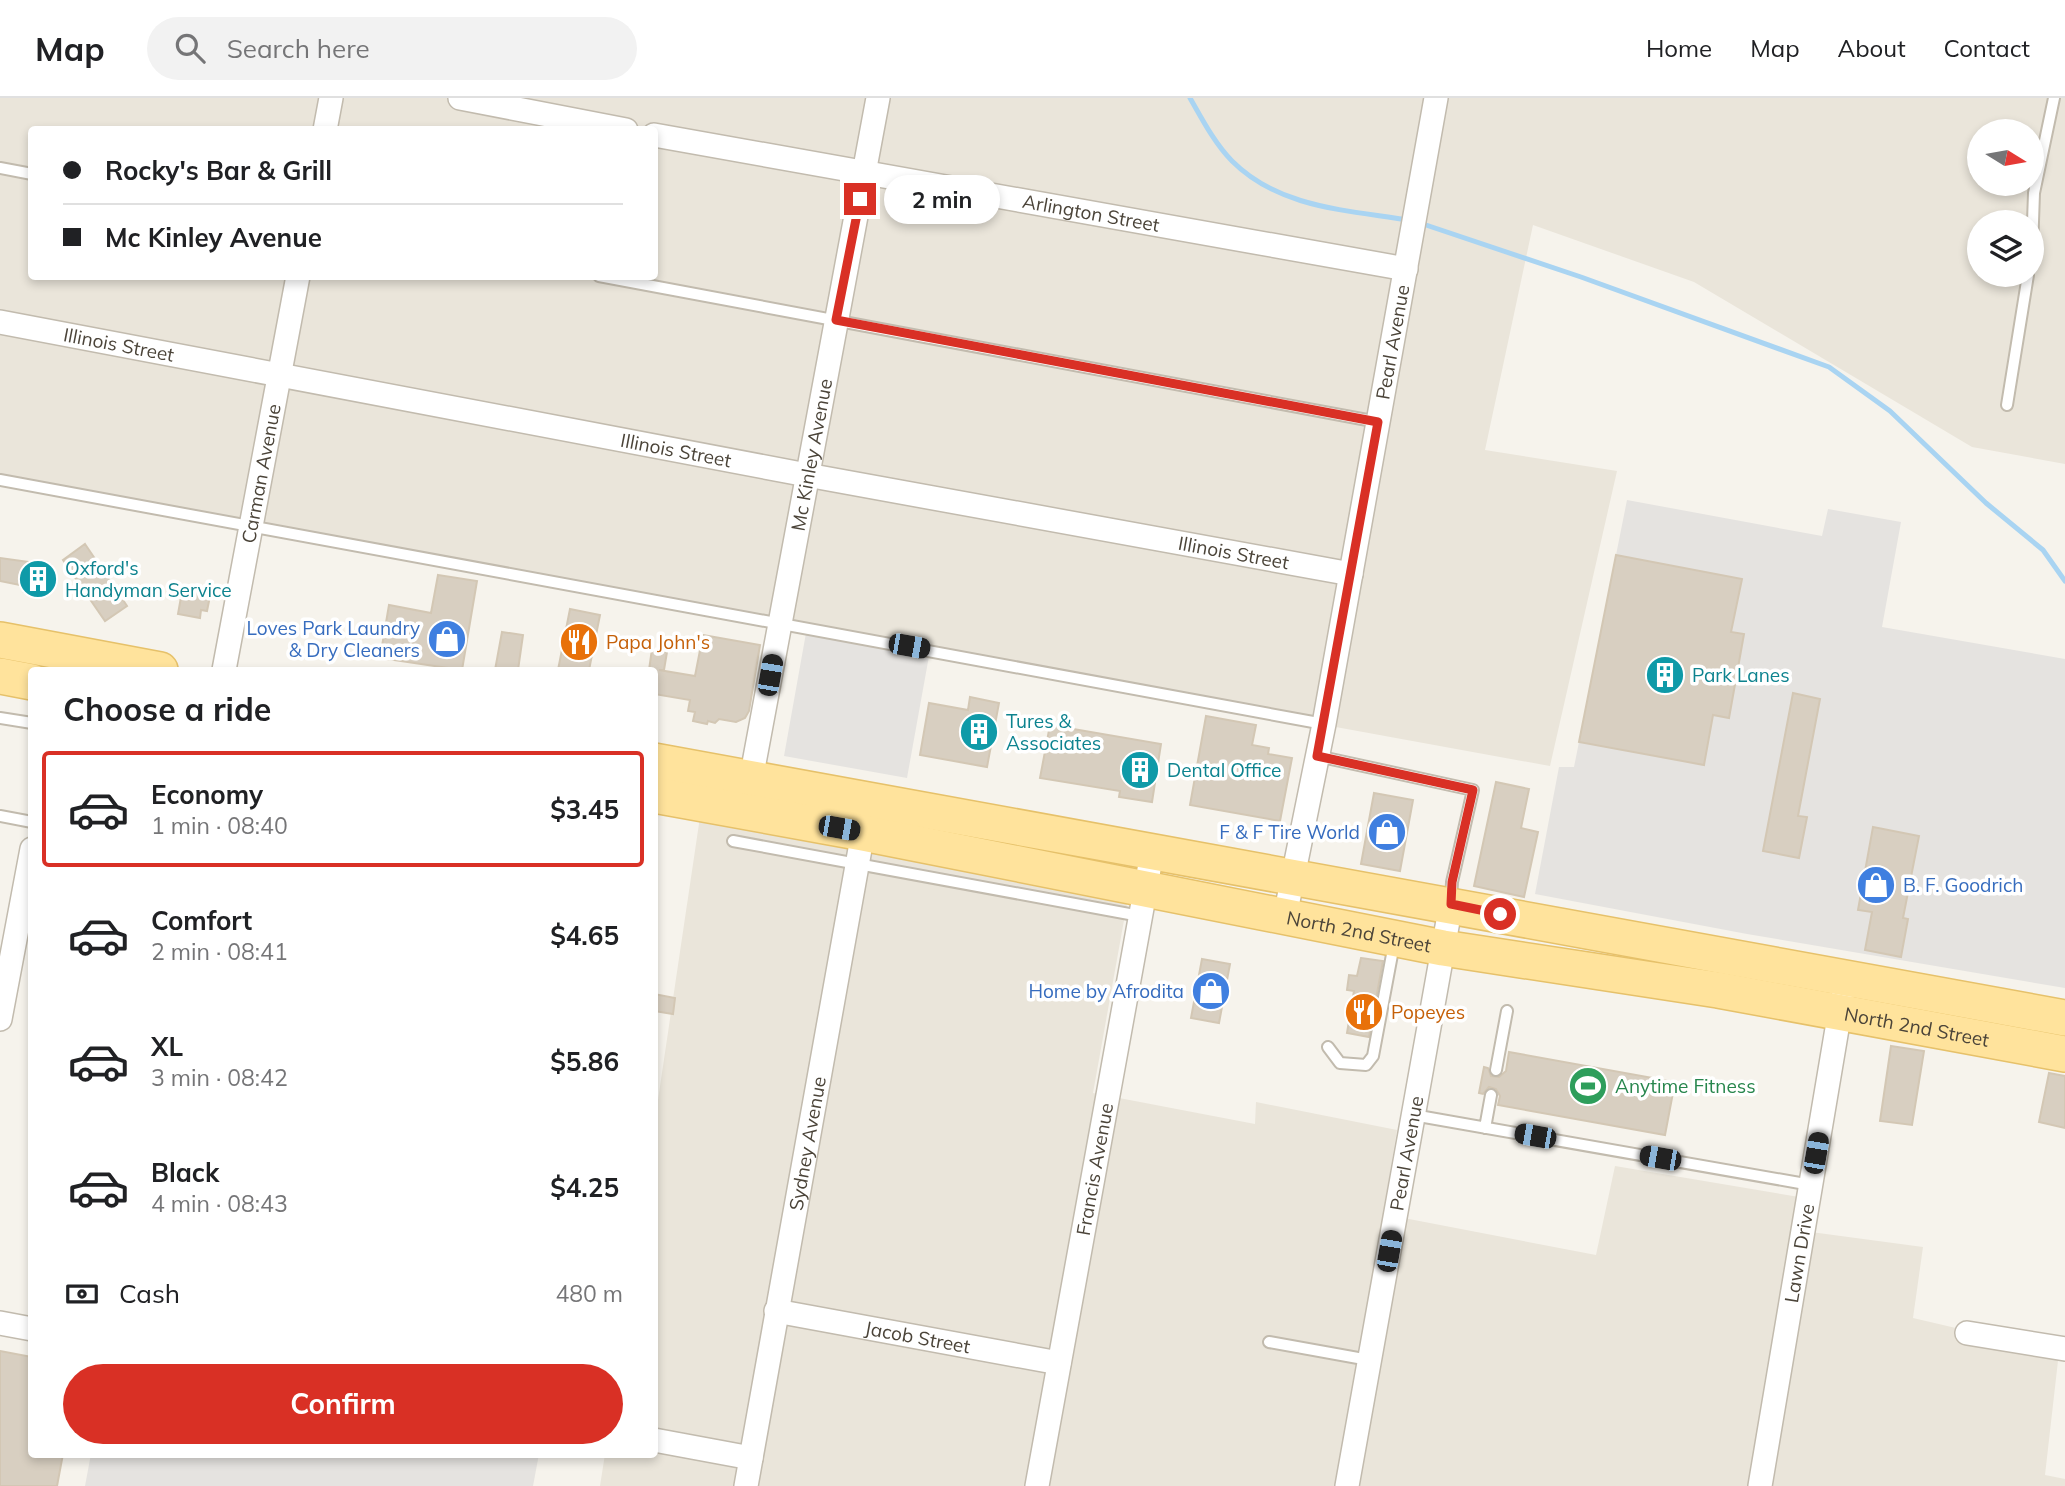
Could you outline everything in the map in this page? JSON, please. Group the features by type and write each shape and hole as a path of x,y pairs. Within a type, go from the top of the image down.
{"main road":[{"path":"0,640 66,662 125,667"},
{"path":"0,676 28,681"},
{"name":"North 2nd Street","path":"658,763 743,811 868,799 2065,1018"},
{"name":"North 2nd Street","path":"658,796 743,811 860,848 1143,902 1285,916 1443,948 1718,989 2065,1054"}],"street":[{"path":"327,126 331,98"},
{"path":"460,98 605,126"},
{"name":"Mc Kinley Avenue","path":"743,811 878,98"},
{"name":"Pearl Avenue","path":"1285,916 1324,724 1436,98"},
{"name":"Arlington Street","path":"658,136 864,175 1408,258"},
{"name":"Carman Avenue","path":"225,667 297,280"},
{"name":"Illinois Street","path":"0,322 807,475 1350,574"},
{"name":"Sydney Avenue","path":"746,1486 868,799"},
{"name":"Francis Avenue","path":"1037,1486 1152,853"},
{"path":"0,1019 28,870"},
{"name":"Pearl Avenue","path":"1347,1486 1451,904"},
{"name":"Lawn Drive","path":"1760,1486 1846,978"},
{"name":"Jacob Street","path":"776,1311 1059,1363"},
{"path":"0,1323 28,1328"},
{"path":"1968,1333 2065,1349"},
{"path":"658,1441 751,1458"}],"lane":[{"path":"2033,210 2034,193 2054,98"},
{"path":"0,168 28,173"},
{"path":"621,280 1378,422"},
{"path":"2007,405 2026,287"},
{"path":"0,480 1324,724"},
{"path":"0,718 28,722"},
{"path":"1317,756 1473,790 1452,882 1451,904"},
{"path":"0,816 28,821"},
{"path":"1328,1047 1340,1063 1366,1065 1373,1056 1395,938"},
{"path":"1496,1070 1507,1011"},
{"path":"1485,1128 1491,1095"},
{"path":"1413,1115 1811,1185"},
{"path":"1269,1342 1369,1360"}],"shaded area":[{"path":"0,98 2065,98 2065,464 1972,447 1694,282 1533,225 1485,450 1617,471 1550,766 0,484"},
{"path":"1627,500 1822,536 1828,509 1901,522 1882,627 2065,659 2065,988 1747,934 1535,894 1559,767 1574,767 1579,742 1713,715 1729,717 1744,635 1731,632 1741,579 1616,555"},
{"path":"806,633 929,656 907,778 784,756"},
{"path":"700,817 1128,898 1093,1093 1255,1124 1256,1102 1397,1130 1383,1214 1596,1255 1615,1166 1799,1197 1796,1230 1923,1247 1913,1318 2059,1352 2045,1475 2065,1479 2065,1486 600,1486 604,1458 658,1458 658,1100"},
{"path":"90,1458 538,1458 533,1486 85,1486"}],"building":[{"path":"85,544 127,606 105,621 63,560"},
{"name":"Park Lanes","path":"1616,555 1742,579 1731,632 1744,634 1729,718 1713,715 1704,765 1579,742"},
{"path":"0,558 51,565 46,596 24,592 25,586 0,581"},
{"name":"Loves Park Laundry & Dry Cleaners","path":"438,575 477,581 463,667 442,667 380,658 389,605 431,613"},
{"path":"183,586 211,591 207,611 201,610 200,618 178,614"},
{"name":"Papa John's","path":"570,609 600,615 590,667 559,667"},
{"path":"502,632 523,635 518,667 496,667"},
{"path":"703,635 760,645 749,711 745,718 736,722 719,719 715,723 708,721 707,724 693,721 695,712 688,711 690,700 658,695 658,667 649,667 652,649 667,652 664,670 659,670 695,676"},
{"path":"1793,693 1820,699 1798,816 1807,817 1799,858 1763,851"},
{"path":"970,697 999,703 987,767 920,755 929,703 968,710"},
{"path":"1206,716 1256,725 1252,745 1269,748 1268,754 1292,758 1280,821 1190,805"},
{"path":"1050,725 1161,744 1152,802 1119,797 1120,791 1040,778"},
{"path":"1496,782 1529,789 1521,828 1538,832 1524,897 1474,886"},
{"name":"F & F Tire World","path":"1374,793 1413,800 1400,871 1361,864"},
{"path":"1873,827 1919,836 1903,918 1908,919 1901,957 1865,950 1872,912 1858,910"},
{"name":"Popeyes","path":"1361,958 1383,961 1369,1037 1347,1033 1354,991 1347,990 1349,975 1357,976"},
{"name":"Home by Afrodita","path":"1202,959 1230,964 1219,1023 1191,1018"},
{"path":"658,995 675,998 673,1014 658,1012"},
{"path":"1891,1046 1924,1051 1912,1125 1880,1121"},
{"path":"1509,1052 1675,1082 1665,1135 1498,1105 1500,1096 1496,1089 1489,1087 1483,1094 1479,1093 1484,1067 1488,1068 1491,1076 1499,1077 1506,1071"},
{"path":"2049,1073 2065,1076 2065,1128 2039,1122"},
{"path":"0,1351 28,1356 28,1458 62,1458 57,1486 0,1486"}],"waterway":[{"path":"1190,98 1209,131 1232,161 1271,189 1314,204 1408,220"},
{"path":"1420,223 1581,277 1829,367 1890,411 1986,503 2043,550 2065,581"}],"place":[{"name":"Oxford's Handyman Service","path":"38,579"},
{"name":"Loves Park Laundry & Dry Cleaners","path":"447,639"},
{"name":"Papa John's","path":"579,642"},
{"name":"Park Lanes","path":"1665,675"},
{"name":"Tures & Associates","path":"979,732"},
{"name":"Dental Office","path":"1140,770"},
{"name":"F & F Tire World","path":"1387,832"},
{"name":"B. F. Goodrich","path":"1876,885"},
{"name":"Home by Afrodita","path":"1211,991"},
{"name":"Popeyes","path":"1364,1012"},
{"name":"Anytime Fitness","path":"1588,1086"}],"route":[{"path":"860,199 836,320 1378,422 1317,756 1473,790 1452,882 1451,904 1500,914"}]}
